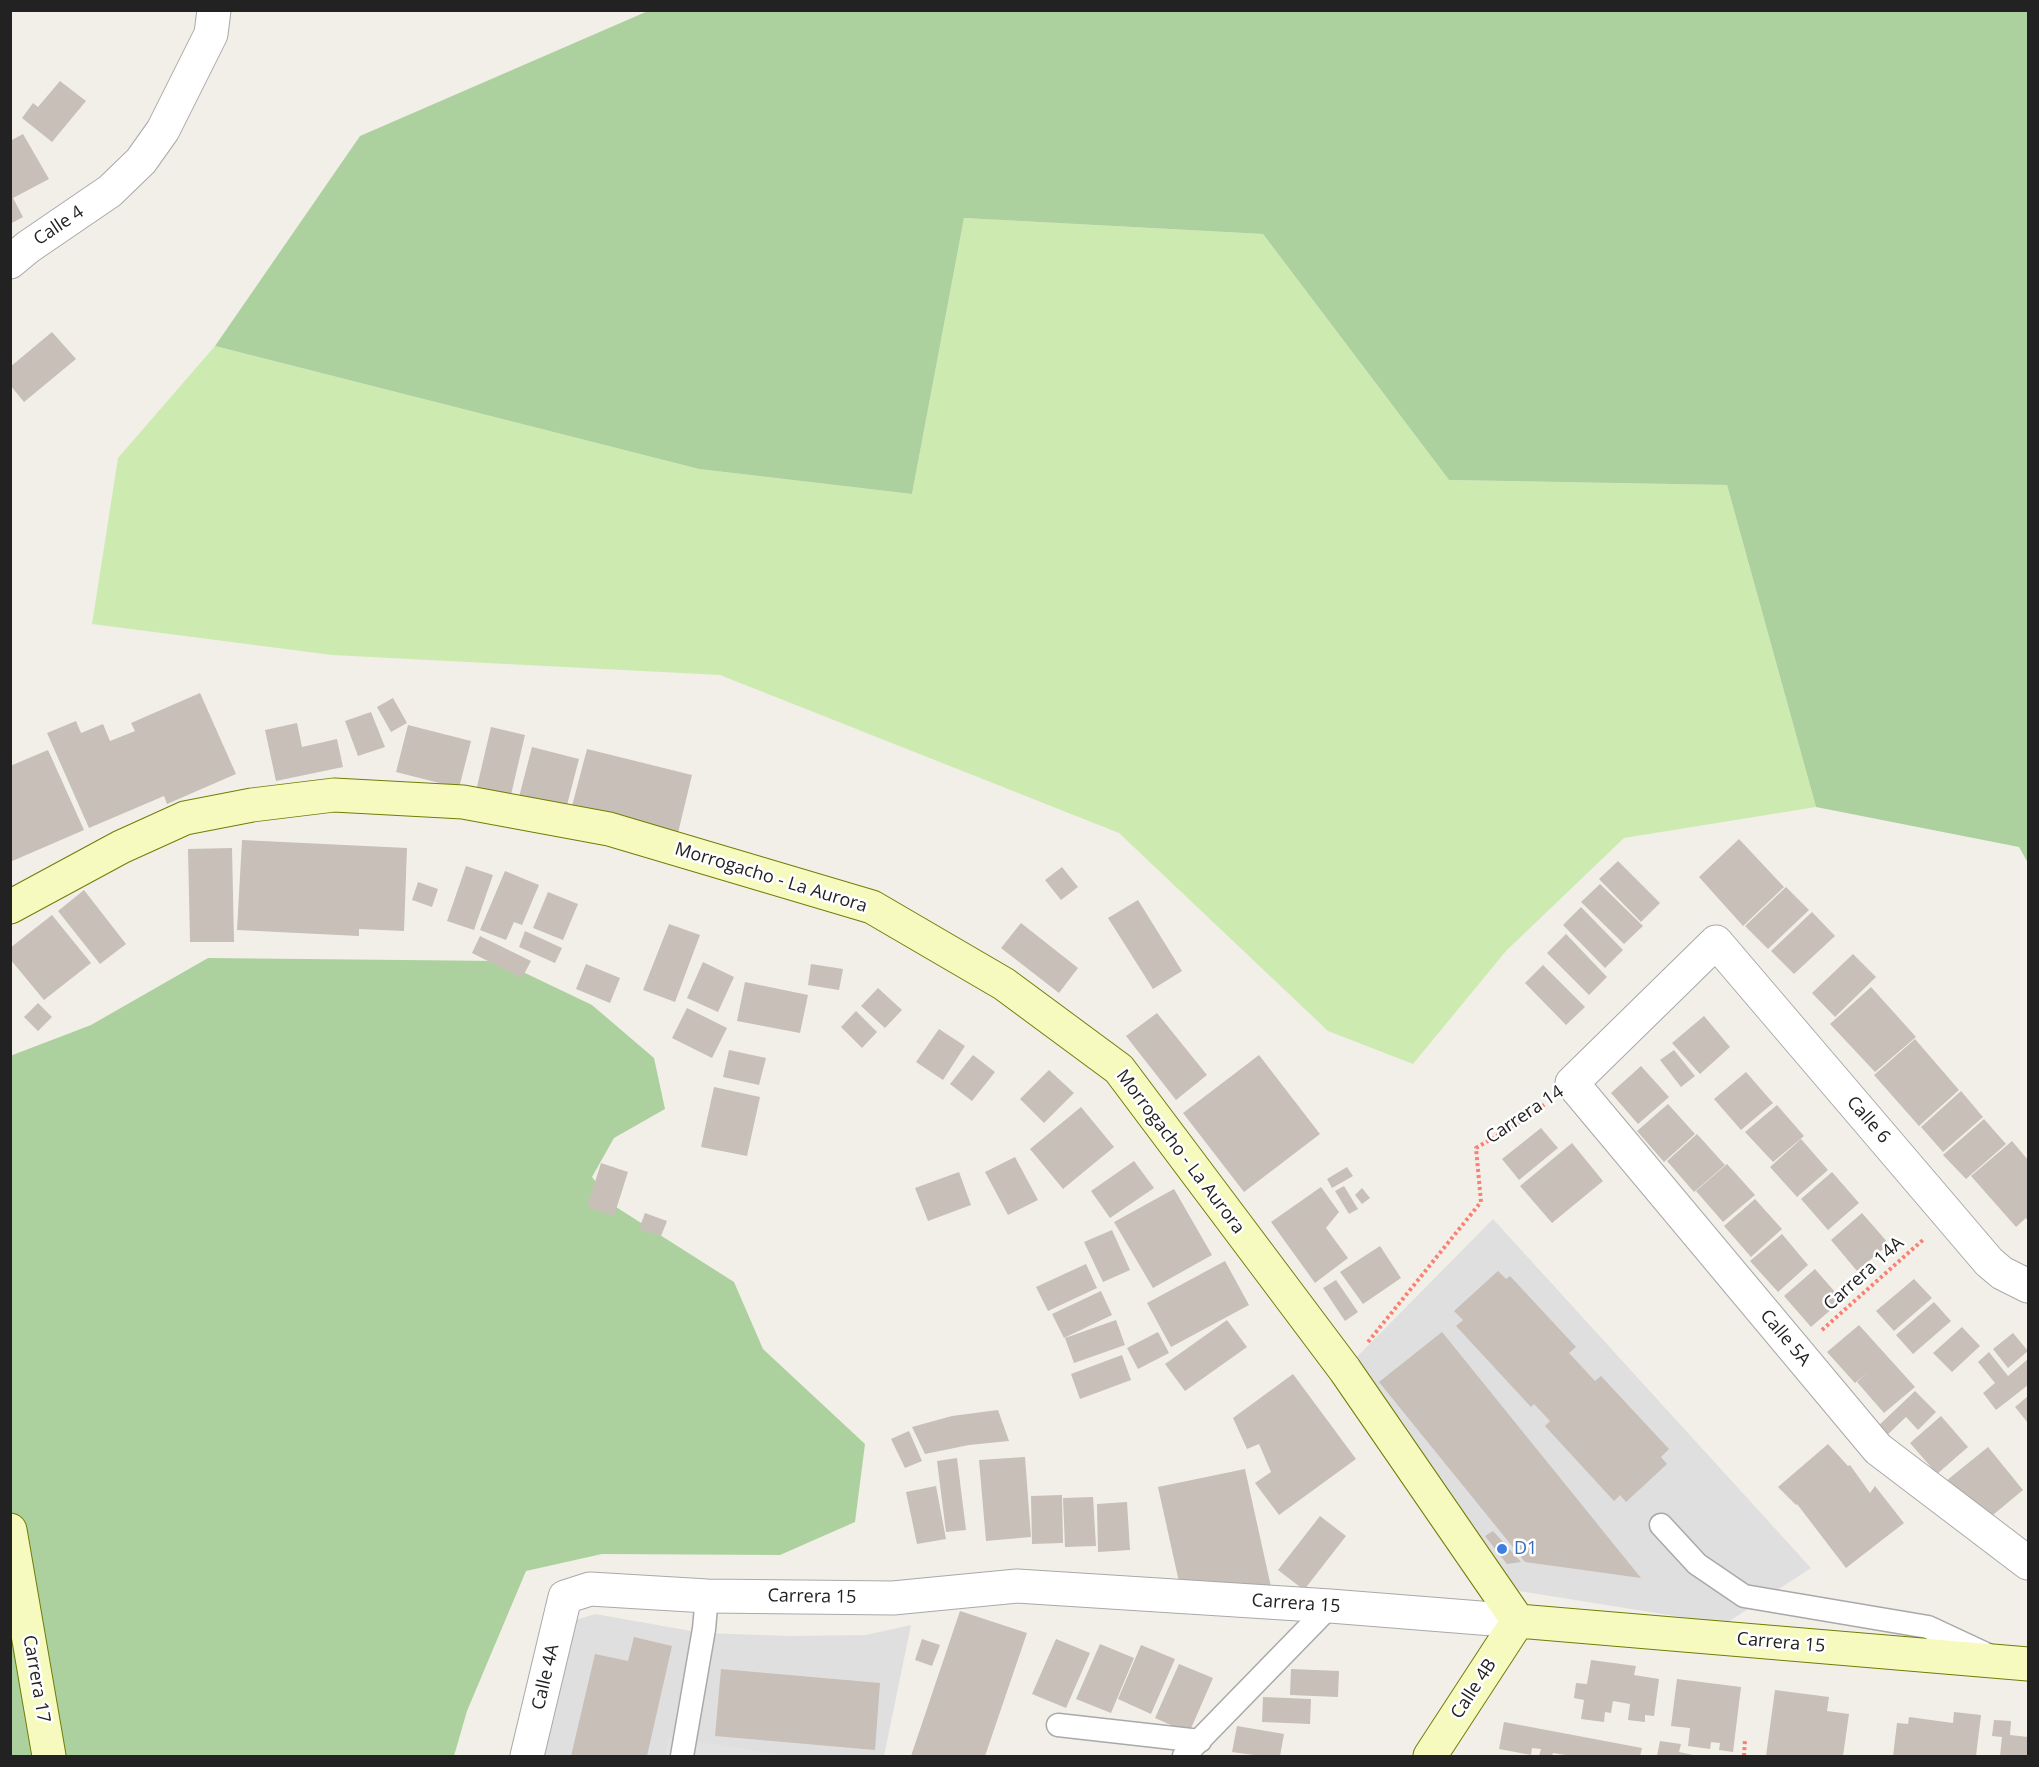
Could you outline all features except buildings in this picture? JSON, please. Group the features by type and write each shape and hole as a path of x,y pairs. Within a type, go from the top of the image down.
{"street":[{"name":"Calle 4","path":"10,262 28,247 110,191 141,161 163,130 211,34 214,10"},
{"name":"Morrogacho - La Aurora","path":"10,908 121,847 185,818 252,805 334,795 463,802 609,829 872,907 1004,984 1119,1069 1345,1371 1518,1621"},
{"name":"Carrera 14","path":"1572,1083 1716,942"},
{"name":"Calle 6","path":"1716,942 1989,1262 2002,1273 2028,1286"},
{"name":"Calle 5A","path":"1572,1083 1878,1449 2028,1563"},
{"name":"Carrera 17","path":"10,1530 49,1756"},
{"name":"Carrera 15","path":"565,1597 590,1589 707,1596 892,1599 1017,1586 1330,1606 2014,1662"},
{"name":"Calle 4A","path":"526,1756 565,1597"},
{"name":"Calle 4B","path":"1430,1756 1518,1621"}],"lane":[{"path":"1661,1525 1697,1564 1744,1596 1928,1627 2014,1662"},
{"path":"682,1756 704,1629 707,1596"},
{"path":"1058,1725 1192,1749 1330,1606"}],"path":[{"name":"Carrera 14","path":"1345,1371 1481,1202 1476,1148 1525,1119 1572,1083"},
{"name":"Carrera 14A","path":"1797,1352 1950,1215"},
{"path":"1744,1756 1745,1739"}],"shaded area":[{"path":"1493,1219 1811,1568 1725,1624 1494,1587 1344,1370"},
{"path":"595,1614 703,1633 792,1636 866,1635 911,1625 884,1756 532,1756 563,1624"},
{"path":"668,1737 790,1756 665,1756"}],"green space":[{"path":"648,11 2028,11 2028,863 2019,847 1816,807 1727,485 1449,480 1263,234 964,218 912,494 699,469 215,346 360,136"},
{"path":"964,218 1263,234 1449,480 1727,485 1816,807 1624,838 1506,951 1413,1064 1328,1031 1119,833 720,675 332,655 92,624 118,458 215,346 699,469 912,494"},
{"path":"208,958 500,961 592,1005 654,1058 665,1109 614,1138 592,1177 616,1207 734,1282 763,1349 865,1444 855,1522 780,1555 602,1554 526,1571 467,1711 454,1756 11,1756 10,1056 91,1025"}],"place":[{"name":"D1","path":"1502,1549"}]}
